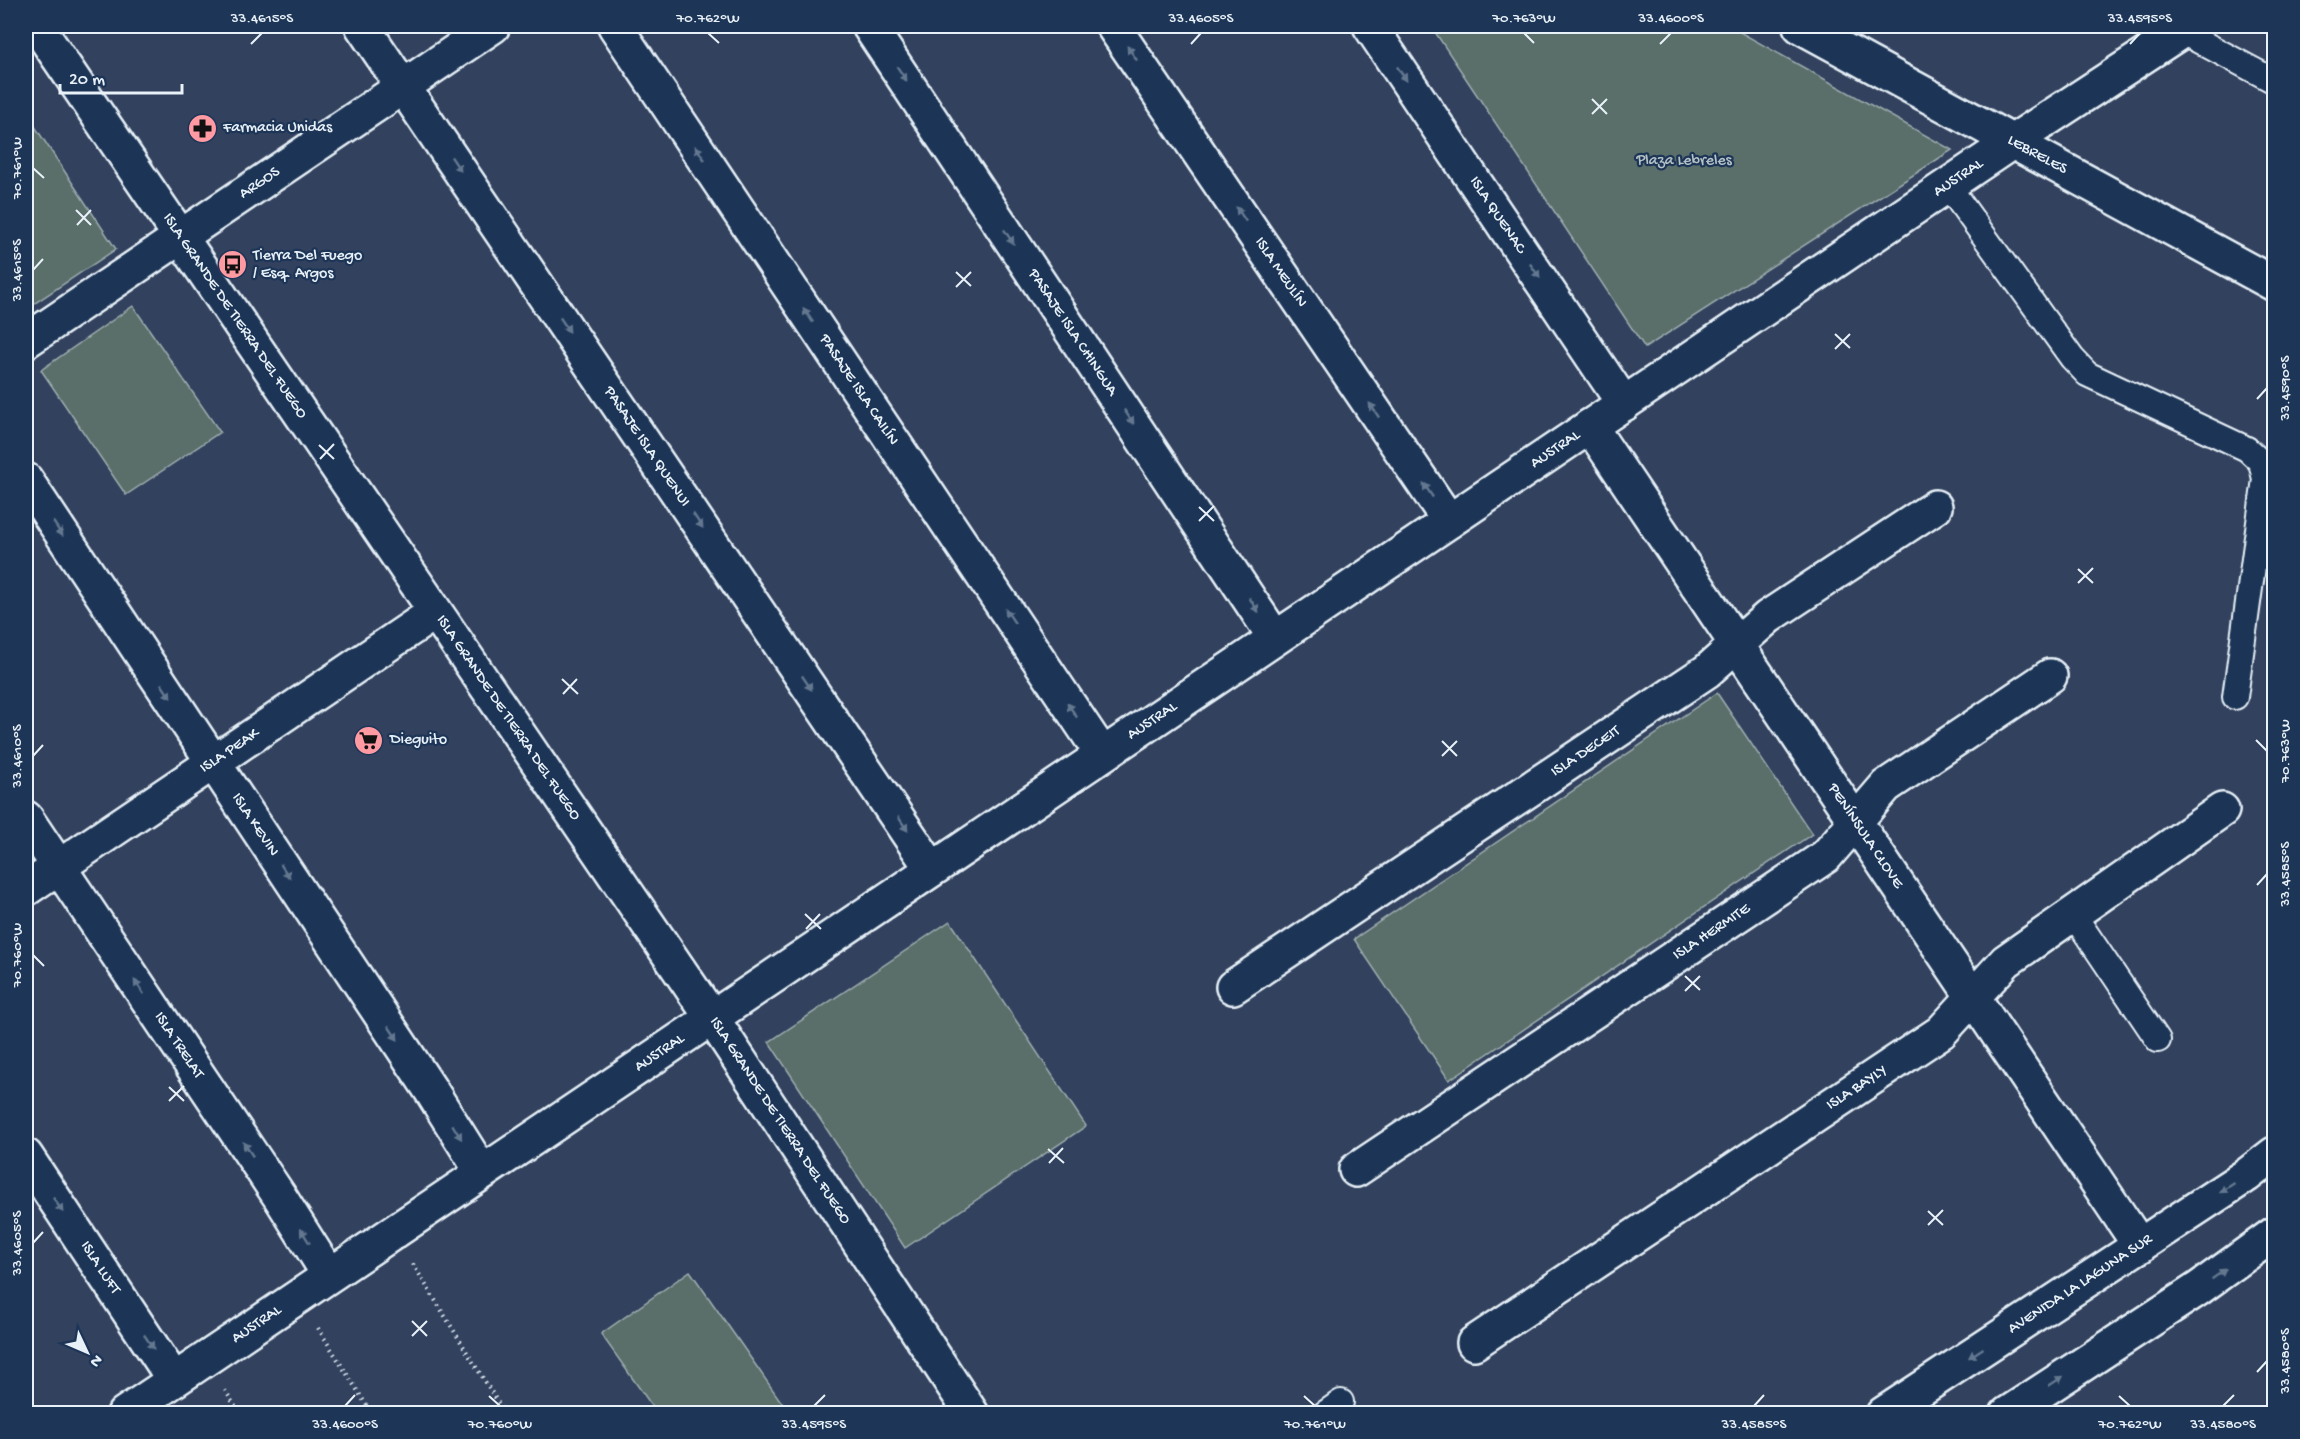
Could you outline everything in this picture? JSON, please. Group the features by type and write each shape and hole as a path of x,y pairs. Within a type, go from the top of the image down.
{"street":[{"name":"ISLA GRANDE DE TIERRA DEL FUEGO","path":"37,26 711,1018 972,1413"},
{"name":"PASAJE ISLA QUENUI","path":"362,26 932,869"},
{"name":"ARGOS","path":"26,341 493,26"},
{"name":"PASAJE ISLA CAILÍN","path":"615,26 1102,754"},
{"name":"PASAJE ISLA CHINGUA","path":"869,26 1275,638"},
{"name":"ISLA MEULÍN","path":"1113,26 1449,521"},
{"name":"ISLA QUENAC","path":"1370,26 1624,404"},
{"name":"LEBRELES","path":"1800,26 2274,284"},
{"name":"AUSTRAL","path":"124,1413 1948,186 2177,28"},
{"name":"PENÍNSULA CLOVE","path":"1590,426 1974,996 2139,1246"},
{"name":"ISLA KEVIN","path":"26,480 432,1092 482,1172"},
{"name":"ISLA DECEIT","path":"1233,987 1707,670 1768,616 1935,507"},
{"name":"ISLA PEAK","path":"26,889 434,613"},
{"name":"ISLA HERMITE","path":"1356,1170 1826,856 1886,786 2050,676"},
{"name":"ISLA BAYLY","path":"1474,1343 1941,1032 2006,961 2222,810"},
{"name":"ISLA TRELAT","path":"26,818 280,1197 329,1275"},
{"name":"AVENIDA LA LAGUNA SUR","path":"1883,1413 2247,1175 2274,1154"},
{"name":"ISLA LUFT","path":"26,1156 174,1380"},
{"path":"2007,1413 2198,1288 2274,1234"}],"lane":[{"path":"2177,28 2274,81"},
{"path":"1948,186 2072,358 2087,374 2247,449 2260,462 2265,479 2235,697"},
{"path":"2073,914 2158,1040"}],"path":[{"path":"393,1232 505,1413"},
{"path":"298,1297 372,1413"}],"green space":[{"name":"Plaza Lebreles","path":"1431,26 1729,26 1952,150 1645,348"},
{"path":"26,113 116,249 26,309"},
{"path":"133,306 220,432 126,495 41,370"},
{"path":"1717,693 1812,834 1449,1080 1354,939"},
{"path":"950,921 1086,1126 905,1248 769,1042"},
{"path":"690,1271 789,1413 657,1413 601,1334"}],"place":[{"name":"Farmacia Unidas","path":"202,128"},
{"name":"Tierra Del Fuego / Esq. Argos","path":"232,265"},
{"name":"Dieguito","path":"369,740"}]}
